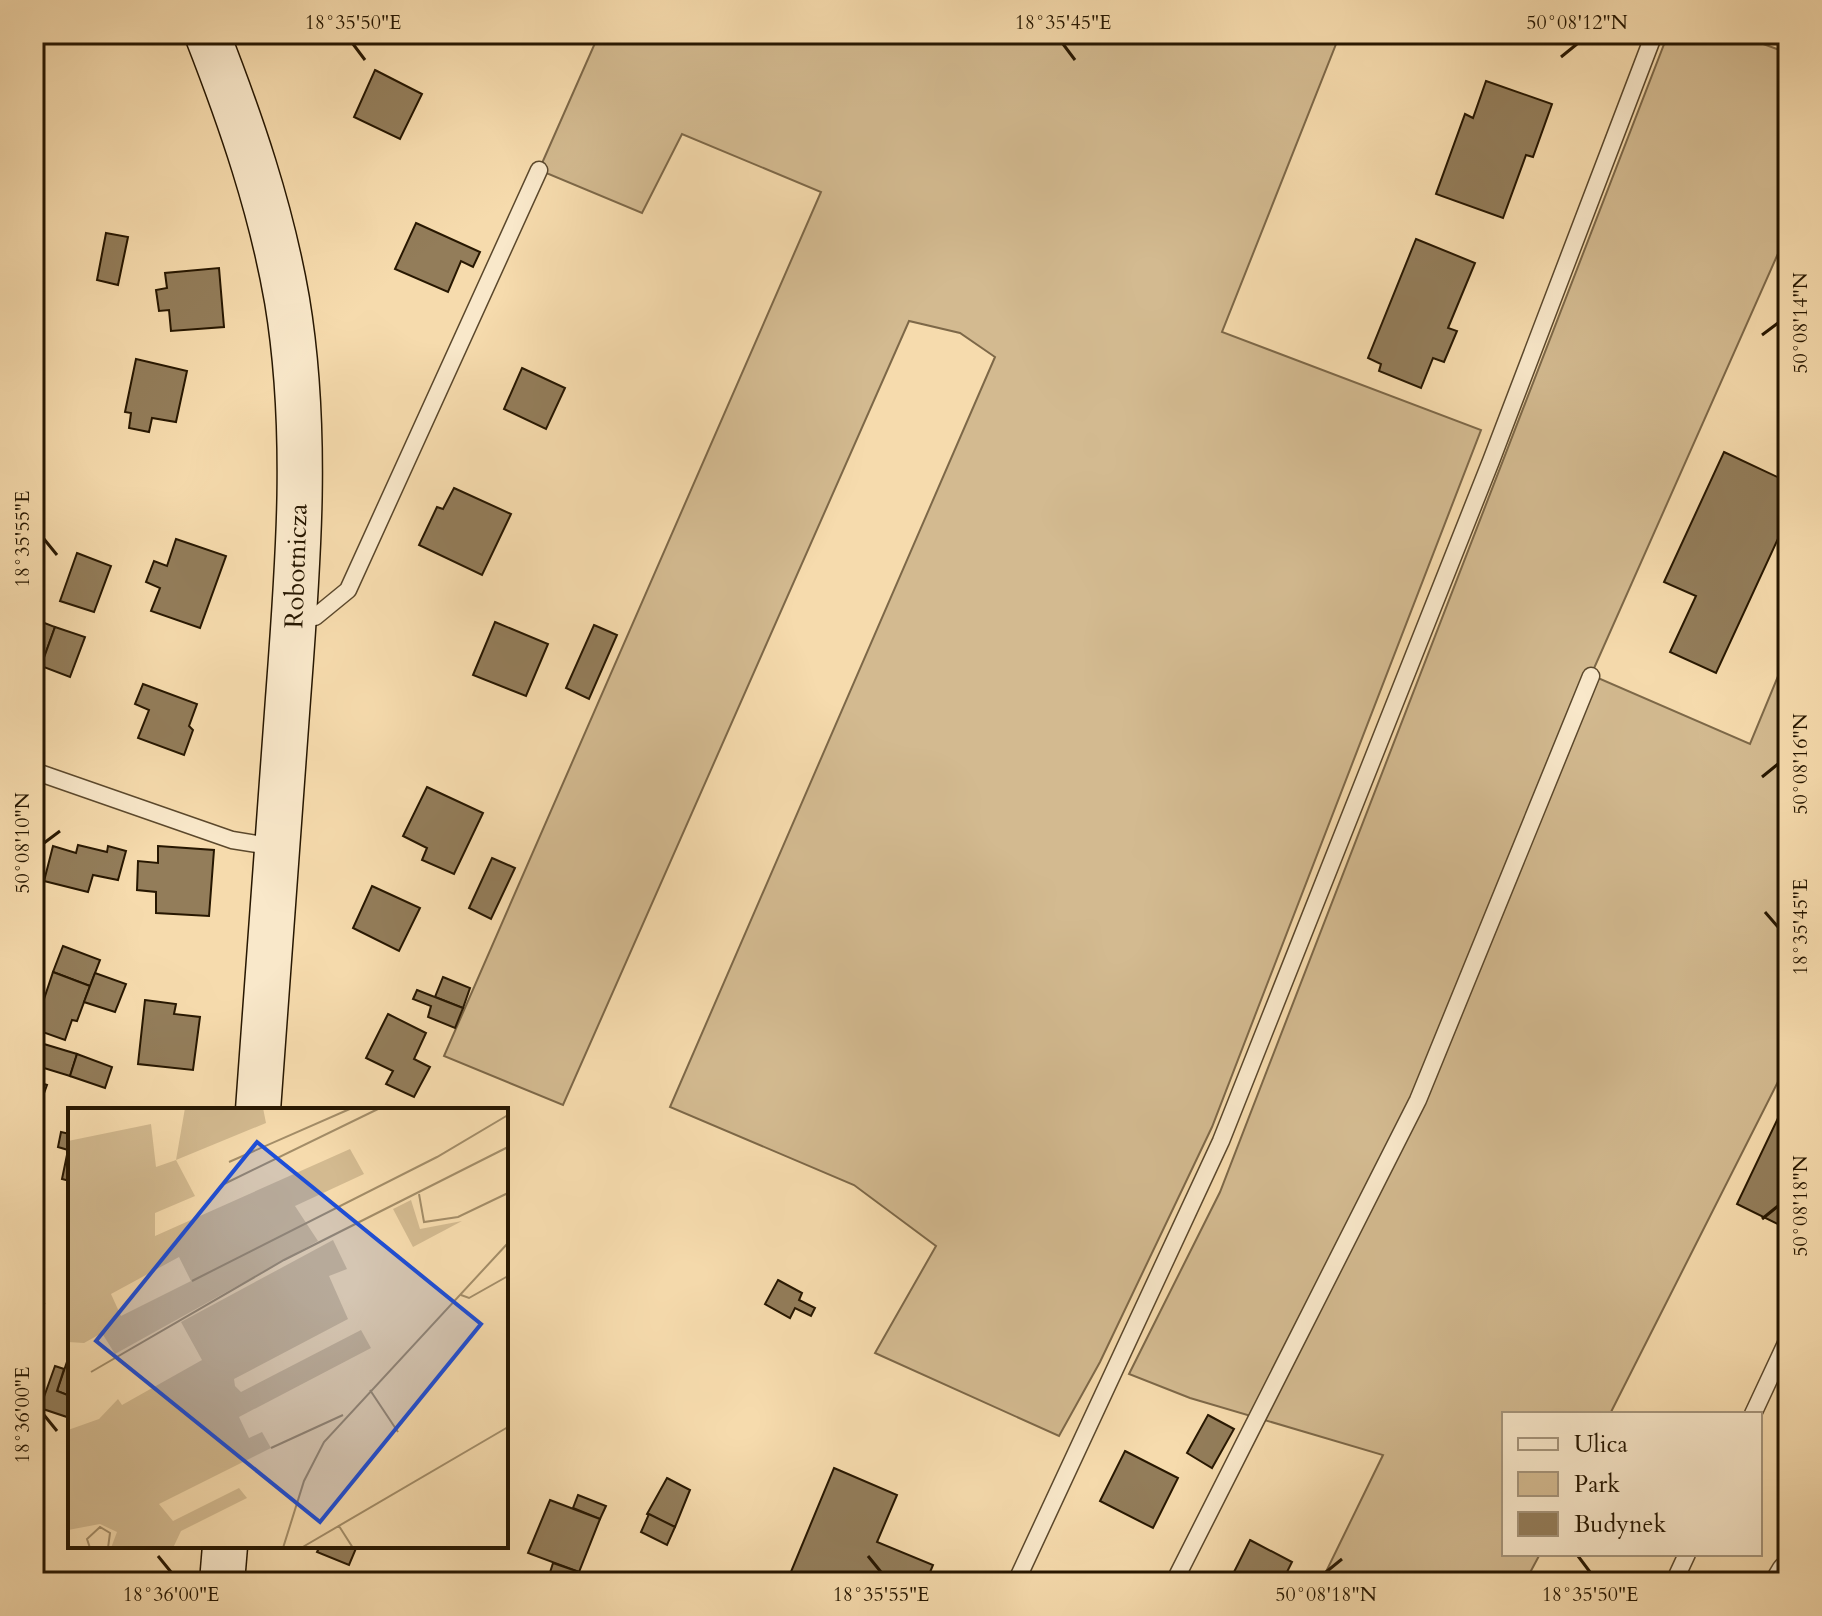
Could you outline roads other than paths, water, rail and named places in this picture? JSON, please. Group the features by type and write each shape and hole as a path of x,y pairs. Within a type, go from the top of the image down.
{"street":[{"name":"Robotnicza","path":"207,34 262,189 287,302 295,369 299,462 297,543 258,1108"},
{"path":"222,1582 225,1548"},
{"path":"1782,1582 1788,1572"}],"lane":[{"path":"1016,1582 1221,1141 1491,461 1654,34"},
{"path":"315,617 348,590 539,170"},
{"path":"1174,1582 1418,1100 1591,676"},
{"path":"34,771 232,840 278,847"},
{"path":"1754,1412 1788,1339"},
{"path":"1674,1582 1686,1556"}]}
